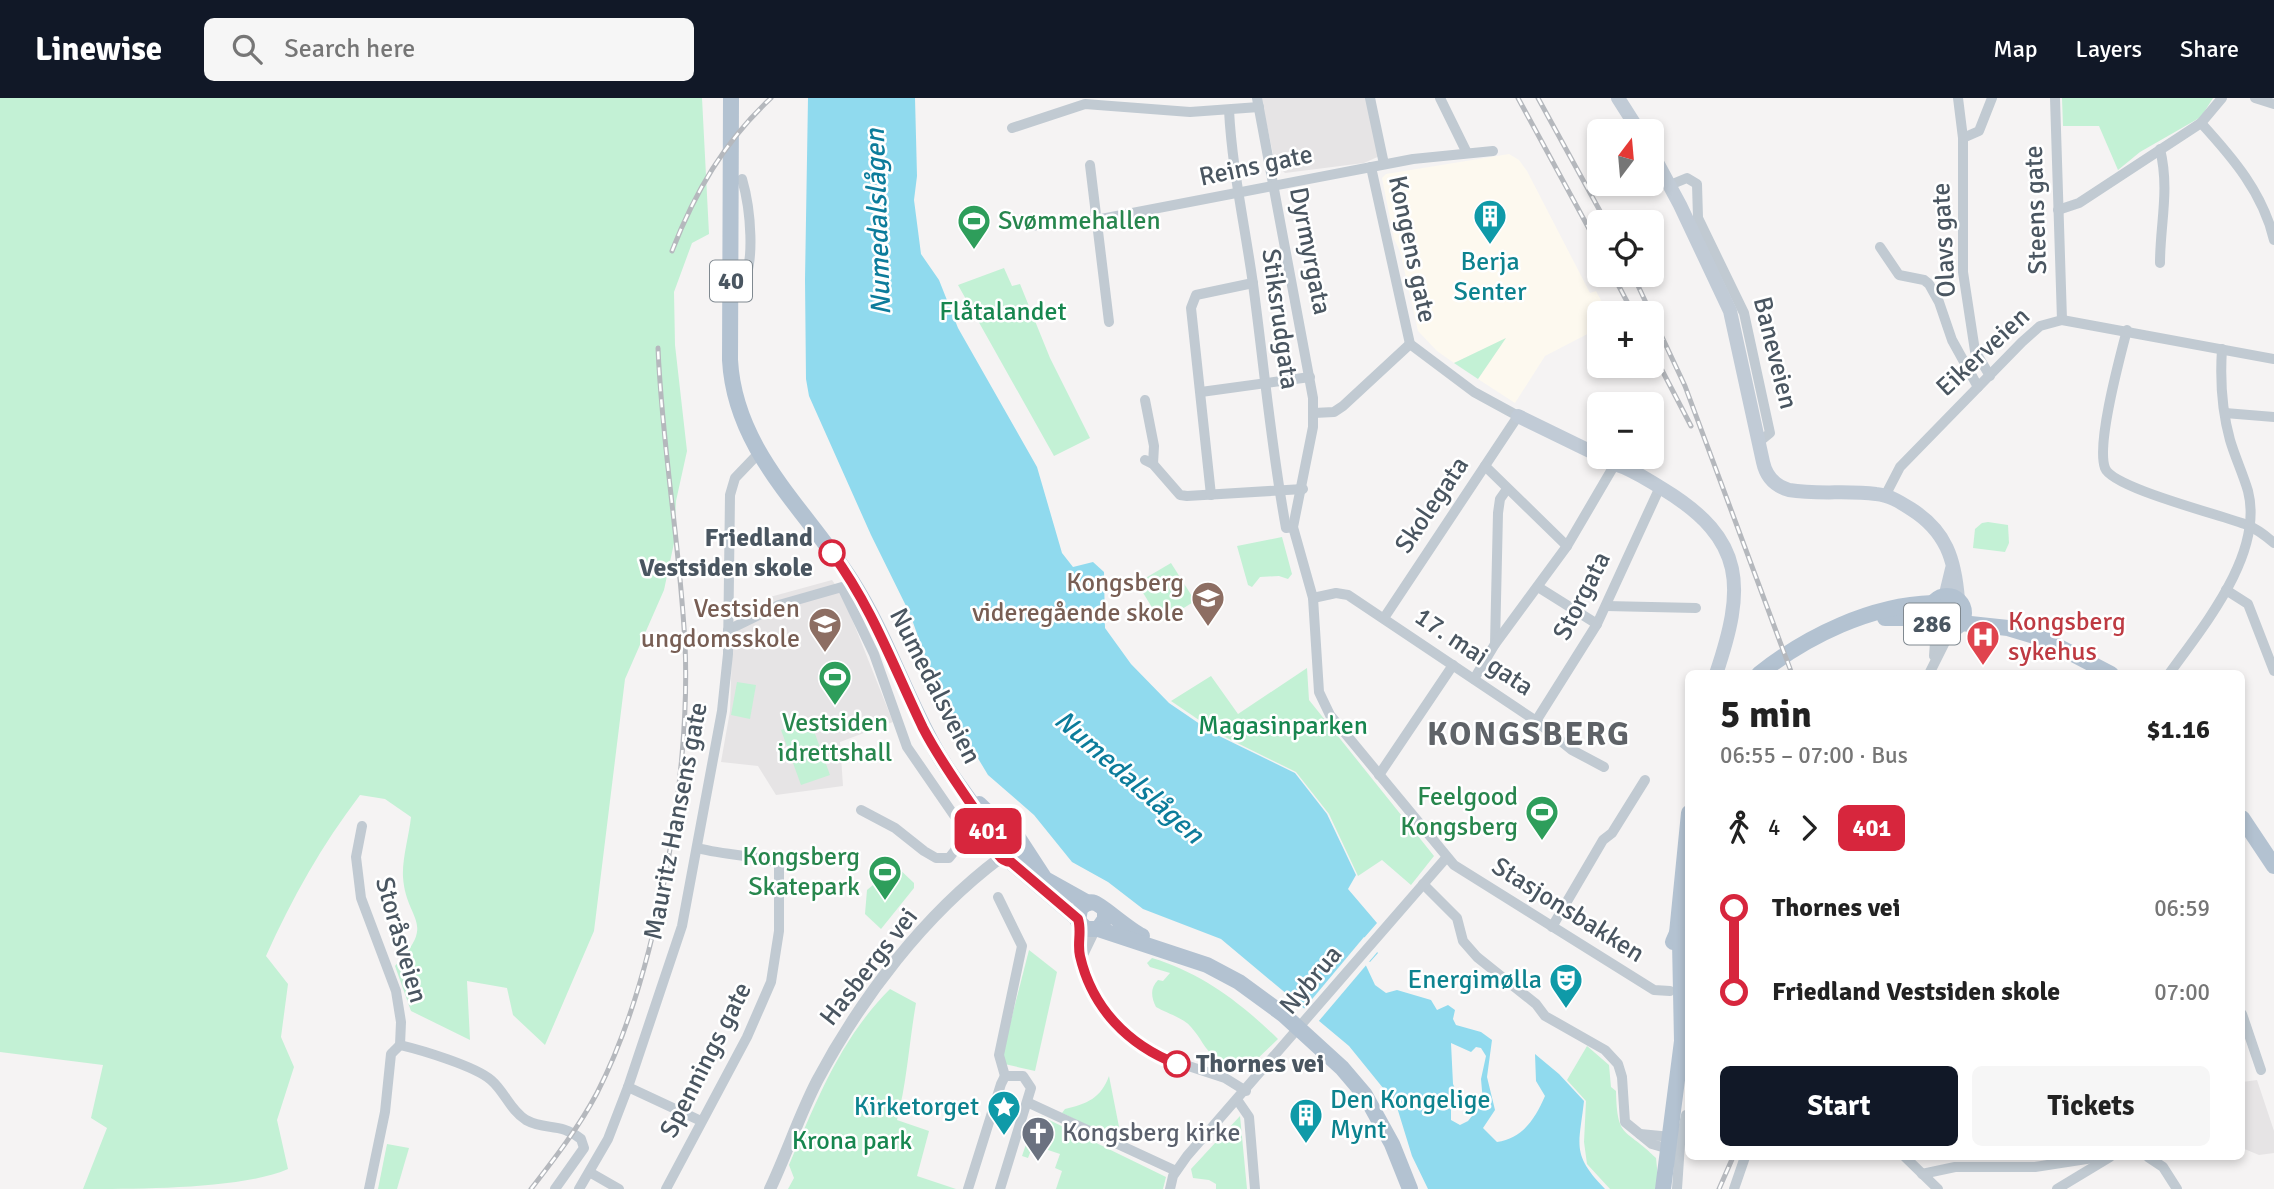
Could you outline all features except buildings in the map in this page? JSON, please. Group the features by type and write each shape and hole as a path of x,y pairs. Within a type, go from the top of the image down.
{"main road":[{"name":"Numedalsveien","path":"731,98 733,389 744,425 758,454 851,580 877,626 934,749 1002,856 1087,925 1185,957"},
{"path":"1618,98 1631,119"},
{"name":"Baneveien","path":"1664,174 1730,311 1765,469 1775,483 1784,489 1807,493 1885,496"},
{"path":"1518,416 1587,450"},
{"path":"1621,469 1629,476 1660,487 1698,511 1717,536 1730,563 1735,607 1721,670"},
{"path":"1885,496 1932,525 1947,542 1953,564 1950,602"},
{"name":"286","path":"1945,625 1928,612 1950,602"},
{"name":"286","path":"1945,625 1966,615 1950,602"},
{"name":"286","path":"1776,667 1818,636 1862,619 1915,604 1950,602 2008,628 2066,648 2104,670"},
{"name":"286","path":"1862,619 1908,618 1945,625 2008,628"},
{"name":"Numedalsveien","path":"961,789 1010,834"},
{"path":"2245,822 2274,866"},
{"path":"1010,834 1001,838 1002,856 1018,859 1024,848"},
{"name":"40","path":"1010,834 1020,839 1045,879 1088,903 1096,903 1105,911"},
{"path":"1677,1061 1674,1055 1670,991 1673,941 1677,933 1685,853"},
{"path":"1088,903 1080,909 1087,925 1104,923 1105,911"},
{"name":"Numedalsveien","path":"1105,911 1131,931 1251,989 1284,1014 1342,1068 1376,1113 1410,1189"},
{"path":"1663,1189 1677,1061 1682,1041 1680,942 1677,933"}],"street":[{"path":"1215,98 1226,110"},
{"name":"Kongens gate","path":"1370,98 1384,164"},
{"path":"1440,98 1467,153"},
{"name":"Olavs gate","path":"1958,98 1963,138 1963,272 1975,351 1990,376"},
{"path":"1963,138 1979,131 1992,98"},
{"name":"Steens gate","path":"2055,98 2062,320"},
{"path":"2058,210 2079,204 2201,123 2222,98"},
{"path":"2255,98 2274,104"},
{"path":"1012,128 1085,104 1163,111 1226,110 1258,102"},
{"name":"Dyrmyrgata","path":"1258,102 1310,377 1314,413 1303,489 1293,527"},
{"name":"Stiksrudgata","path":"1226,110 1253,283 1279,489 1286,528 1293,527"},
{"path":"2201,123 2257,195 2266,212 2274,240"},
{"path":"2160,149 2165,221 2160,263"},
{"name":"Reins gate","path":"1028,226 1096,220 1384,164 1493,151"},
{"path":"1090,165 1109,322"},
{"name":"Kongens gate","path":"1314,413 1334,412 1343,406 1410,344 1371,167"},
{"name":"Baneveien","path":"1670,184 1687,178 1697,184 1698,218 1744,313 1770,433 1759,442"},
{"path":"731,289 740,289 749,270 747,195 742,179"},
{"path":"1880,247 1899,275 1924,280 1929,284 1939,302 1952,340 1978,387"},
{"path":"1211,495 1202,392 1192,327 1193,301 1200,294 1253,283"},
{"name":"Eikerveien","path":"1885,496 1900,467 2040,326 2062,320 2274,359"},
{"path":"2127,330 2112,391 2103,458 2107,473 2117,481 2250,526 2274,543"},
{"path":"1410,344 1474,391 1518,416"},
{"path":"2172,670 2226,590 2237,568 2250,526 2248,491 2225,413 2222,349"},
{"path":"1202,392 1310,377"},
{"path":"1145,400 1154,446 1149,462 1180,495 1303,489"},
{"path":"2225,413 2274,417"},
{"name":"Skolegata","path":"1384,618 1518,416"},
{"name":"Mauritz Hansens gate","path":"579,1189 591,1173 628,1087 682,926 722,710 728,630 730,495 734,478 758,454"},
{"path":"1485,466 1567,546"},
{"path":"1474,679 1495,644 1567,546 1612,469"},
{"name":"Storgata","path":"1536,721 1597,624 1660,487"},
{"path":"1495,644 1498,513 1500,499 1507,489"},
{"name":"Stasjonsbakken","path":"1293,527 1312,598 1318,685 1330,715 1446,858 1654,990 1670,991"},
{"path":"728,630 779,605 842,587 874,654 907,747 960,824 964,839 949,858 936,858 895,828 861,810"},
{"path":"1538,587 1597,624"},
{"path":"2226,590 2248,604 2274,671"},
{"name":"17. mai gata","path":"1312,598 1336,593 1348,595 1536,721 1572,750 1604,767"},
{"path":"1606,606 1696,608"},
{"path":"1931,670 1945,625"},
{"path":"1379,775 1453,665"},
{"path":"1552,927 1603,840 1612,833 1645,780"},
{"name":"Storåsveien","path":"362,826 357,849 357,873 362,898 380,943 400,1009 400,1045 391,1054 385,1112 369,1189"},
{"name":"Spennings gate","path":"666,1189 747,1037 771,982 779,931 779,864 773,860 744,858 698,848"},
{"name":"Hasbergs vei","path":"770,1189 798,1121 826,1066 867,1000 930,923 1002,856"},
{"path":"1446,858 1423,884 1457,918 1463,941 1477,957 1536,1004 1545,1016 1605,1050 1618,1064 1622,1077 1623,1117 1628,1126 1640,1134 1670,1143"},
{"name":"Nybrua","path":"1246,1091 1423,884"},
{"path":"968,1189 1005,1076 999,1055 1022,946 998,897"},
{"path":"1087,925 1081,959 1087,978 1110,1018 1137,1045 1167,1060 1225,1078 1246,1091 1176,1171 1170,1189"},
{"path":"1081,959 1087,925"},
{"path":"2245,1022 2261,1070"},
{"path":"400,1045 417,1049 486,1077 512,1109 529,1121 566,1128 577,1135 583,1141 584,1148 555,1189"},
{"path":"1000,1189 1029,1103 1031,1088 1029,1081 1023,1076 1005,1076"},
{"path":"628,1087 701,1121"},
{"path":"1238,1101 1249,1117 1255,1189"},
{"path":"1029,1103 1176,1171"},
{"path":"1677,1189 1680,1144 1685,1120"},
{"name":"Hasbergs vei","path":"763,1189 798,1121"},
{"path":"1734,1189 1744,1160"},
{"path":"1908,1160 1938,1189"},
{"path":"1922,1174 1955,1167 2035,1167 2080,1160"},
{"path":"2056,1189 2100,1160"},
{"path":"2157,1160 2172,1178 2177,1189"},
{"path":"591,1173 619,1189"}],"shaded area":[{"path":"1261,98 1375,98 1382,155 1364,163 1285,173 1275,163"},
{"path":"1509,154 1519,160 1527,171 1590,293 1596,291 1601,301 1587,301 1587,334 1545,356 1515,403 1478,379 1505,339 1454,363 1437,351 1418,331 1400,251 1394,239 1382,178 1386,174"},
{"path":"832,580 842,594 893,722 840,742 843,786 776,795 758,766 721,762 730,711 733,622 771,606 770,597"},
{"path":"2257,1080 2274,1131 2274,1153 2259,1155 2245,1149 2245,1082"}],"green space":[{"path":"0,98 702,98 709,234 692,243 674,292 675,345 687,451 676,501 674,543 664,590 625,679 594,931 545,1045 513,1015 507,988 467,981 470,1040 411,1011 395,966 408,951 417,930 403,877 411,817 385,799 360,795 308,872 266,956 288,984 281,1037 294,1067 277,1120 288,1169 269,1176 190,1186 83,1189 107,1128 91,1118 103,1065 0,1052"},
{"path":"2062,98 2213,98 2201,117 2140,152 2118,170 2099,126 2063,126"},
{"name":"Flåtalandet","path":"1004,268 1012,286 1020,284 1050,358 1090,438 1054,456 958,285"},
{"path":"1506,338 1478,379 1454,363"},
{"path":"1988,522 2008,525 2009,543 2005,552 1973,548 1975,529"},
{"path":"1282,537 1292,574 1288,579 1279,576 1260,577 1252,587 1248,585 1237,546"},
{"path":"1171,563 1195,601 1161,622 1137,583"},
{"name":"Magasinparken","path":"1307,668 1309,700 1434,856 1411,885 1382,860 1358,876 1329,814 1296,772 1221,735 1171,701 1211,676 1238,714"},
{"path":"737,682 756,685 750,719 731,715"},
{"path":"810,720 830,775 801,785 781,730"},
{"name":"Kongsberg Skatepark","path":"896,866 914,883 914,888 881,929 865,914 867,890"},
{"path":"1029,950 1057,972 1035,1071 1000,1063"},
{"path":"1152,958 1188,972 1220,991 1250,1013 1278,1039 1252,1064 1236,1061 1226,1065 1209,1051 1188,1024 1156,1007 1152,996 1154,986 1158,980 1163,981 1170,973 1150,967 1147,963"},
{"name":"Krona park","path":"890,989 916,1003 897,1120 929,1131 917,1176 956,1189 788,1189 794,1178 789,1165 831,1072 857,1029"},
{"path":"1587,1046 1609,1065 1611,1087 1616,1091 1621,1126 1656,1158 1658,1178 1655,1189 1610,1189 1587,1164 1584,1142 1586,1101 1567,1080"},
{"path":"1109,1076 1122,1142 1062,1113 1065,1109 1092,1099 1102,1090"},
{"path":"1041,1116 1166,1177 1163,1189 1056,1189 1062,1171 1055,1168 1060,1154 1033,1145 1028,1158 1022,1156 1035,1118"},
{"path":"1240,1116 1247,1189 1216,1189 1216,1184 1209,1180 1193,1178 1191,1169"},
{"path":"387,1144 409,1148 397,1189 378,1189"}],"water":[{"name":"Numedalslågen","path":"808,98 915,98 917,176 914,200 921,254 939,280 958,328 1037,467 1062,553 1073,567 1093,562 1104,572 1105,628 1131,664 1169,703 1213,733 1295,773 1327,814 1356,875 1348,889 1377,923 1364,938 1378,953 1370,962 1362,957 1375,985 1386,993 1397,990 1431,1000 1437,1010 1448,1005 1455,1010 1453,1019 1456,1025 1481,1032 1492,1040 1487,1077 1495,1110 1483,1128 1497,1142 1521,1132 1532,1120 1545,1096 1536,1081 1535,1054 1559,1074 1584,1101 1579,1139 1582,1158 1605,1189 1428,1189 1412,1156 1396,1104 1349,1046 1221,939 1143,909 1108,882 1072,862 1034,815 988,775 937,690 910,614 871,535 809,396 806,379","holes":["1451,1043 1471,1052 1476,1047 1481,1048 1486,1056 1481,1079 1483,1102 1468,1121 1460,1125 1451,1120 1451,1110 1458,1095 1453,1084"]}],"pier":[{"path":"1364,937 1379,950 1318,1022 1303,1010"}],"railway":[{"path":"672,251 712,169 739,132 771,98"},
{"path":"1518,98 1587,225"},
{"path":"1538,98 1599,210"},
{"path":"1619,287 1627,301"},
{"path":"1639,287 1685,386 1791,670"},
{"path":"531,1189 582,1118 597,1093 618,1045 637,992 653,934 676,812 682,753 685,644 658,348"},
{"path":"1664,374 1691,426"},
{"path":"1719,1189 1732,1160"}],"bus line":[{"name":"401","path":"832,553 868,607 923,728 963,795 986,826 996,846 997,855 1003,861 1011,862 1028,880 1078,919 1078,946 1084,972 1115,1024 1137,1045 1177,1064"}],"place":[{"name":"Berja Senter","path":"1490,246"},
{"name":"Svømmehallen","path":"974,251"},
{"name":"Friedland Vestsiden skole","path":"832,553"},
{"name":"Kongsberg videregående skole","path":"1208,628"},
{"name":"Vestsiden ungdomsskole","path":"825,654"},
{"name":"Kongsberg sykehus","path":"1983,667"},
{"name":"Vestsiden idrettshall","path":"835,707"},
{"name":"Feelgood Kongsberg","path":"1542,842"},
{"name":"Kongsberg Skatepark","path":"885,902"},
{"name":"Energimølla","path":"1566,1010"},
{"name":"Thornes vei","path":"1177,1064"},
{"name":"Kirketorget","path":"1004,1137"},
{"name":"Den Kongelige Mynt","path":"1306,1145"},
{"name":"Kongsberg kirke","path":"1038,1163"}],"district":[{"name":"KONGSBERG","path":"1529,734"}]}
